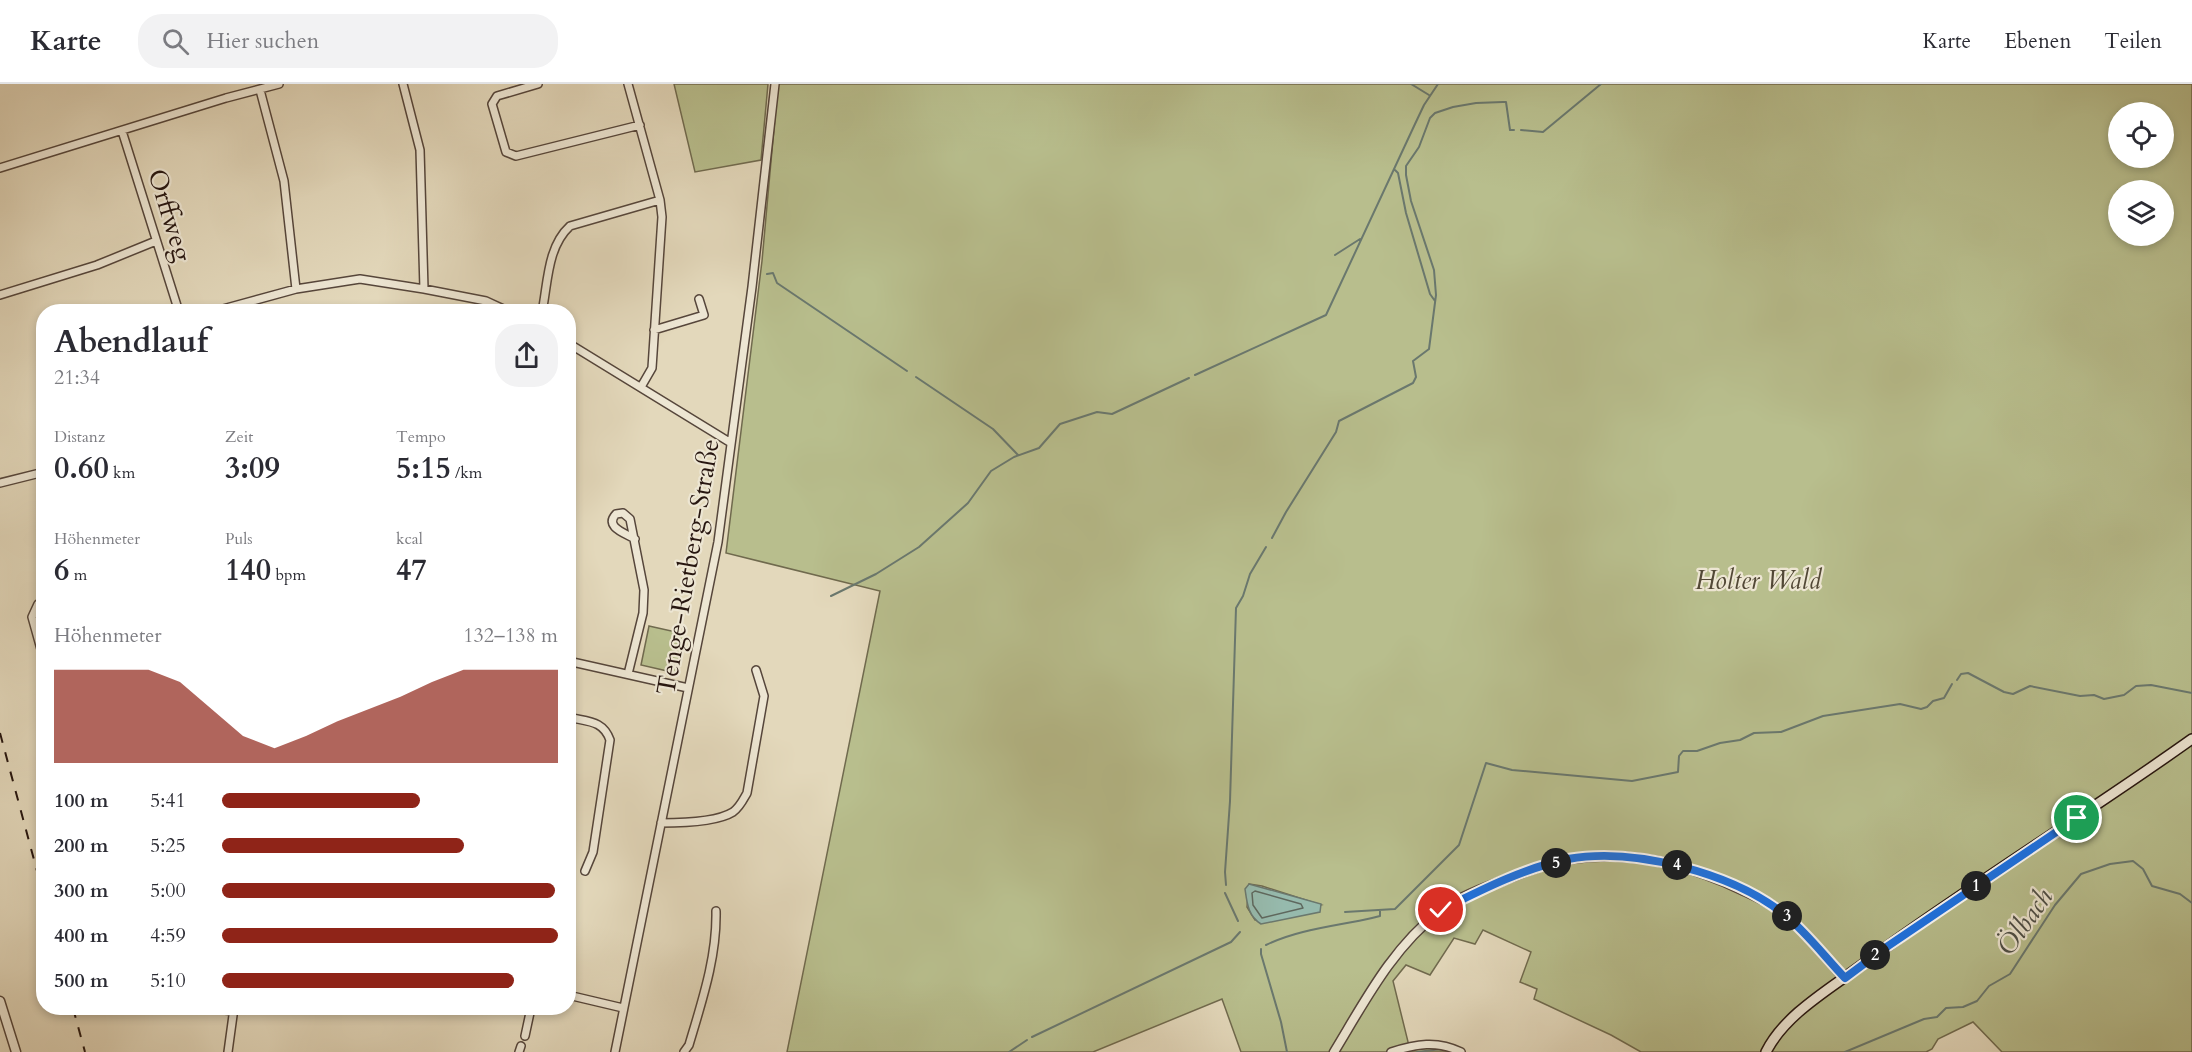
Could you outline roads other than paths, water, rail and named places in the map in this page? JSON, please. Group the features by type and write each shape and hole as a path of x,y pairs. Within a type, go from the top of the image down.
{"main road":[{"path":"1766,1052 1771,1041 1787,1023 1845,978 2005,865 2192,739"}],"street":[{"path":"0,168 226,98 279,84"},
{"path":"403,84 420,150 424,289"},
{"path":"538,84 497,96 492,104 506,152 516,156 640,126"},
{"path":"627,84 660,200 662,218 652,368 641,387"},
{"name":"Tenge-Rietberg-Straße","path":"615,1052 718,542 775,84"},
{"path":"260,90 284,181 296,289"},
{"name":"Orffweg","path":"122,131 176,304"},
{"path":"543,304 554,246 561,234 570,226 660,200"},
{"path":"0,295 97,265 156,241"},
{"path":"241,304 296,289 360,279 424,289 493,304"},
{"path":"654,330 704,315 699,299"},
{"path":"576,348 731,443"},
{"path":"0,483 36,474"},
{"path":"628,674 643,613 644,590 635,539"},
{"path":"36,608 32,617 36,631"},
{"path":"576,663 688,688"},
{"path":"661,823 695,822 731,813 740,805 747,793 764,696 756,670"},
{"path":"576,719 600,725 606,729 610,740 593,852 585,870"},
{"path":"1334,1052 1384,968 1405,944 1441,910 1513,877 1568,860 1595,856 1638,857 1679,866 1714,877 1759,898 1785,914 1845,978"},
{"path":"684,1052 689,1045 706,988 716,937 716,911"},
{"path":"576,997 623,1008"},
{"path":"0,1001 16,1052"},
{"path":"228,1052 233,1015"},
{"path":"525,1036 530,1015"},
{"path":"1391,1052 1408,1046 1440,1044 1461,1052"}],"water":[{"path":"1249,884 1321,904 1320,912 1261,924 1253,917 1249,909 1245,889"}],"waterway":[{"path":"1411,84 1429,95"},
{"path":"1195,375 1326,315 1424,105 1438,84"},
{"path":"1521,130 1543,132 1601,84"},
{"path":"1272,538 1336,432 1339,421 1413,383 1416,377 1413,361 1429,349 1436,295 1434,270 1411,201 1406,166 1419,147 1430,118 1435,113 1453,107 1476,103 1506,102 1510,130 1514,130"},
{"path":"1395,170 1398,173 1406,213 1430,294 1435,301"},
{"path":"1335,255 1360,239"},
{"path":"767,274 773,273 777,283 907,371"},
{"path":"916,377 993,429 1018,455"},
{"path":"831,596 876,574 919,547 968,503 991,471 1014,457 1039,448 1060,424 1097,412 1112,414 1189,378"},
{"path":"1226,885 1236,608 1243,596 1250,574 1266,547"},
{"path":"1957,680 1961,674 1968,673 2004,692 2013,694 2030,686 2080,696 2094,695 2104,699 2124,695 2136,686 2151,685 2192,693"},
{"path":"1345,912 1395,909 1459,845 1486,763 1512,770 1632,781 1678,772 1679,756 1683,751 1697,751 1720,743 1740,740 1754,733 1781,732 1823,716 1900,704 1921,709 1933,701 1944,698 1952,684"},
{"name":"Ölbach","path":"1845,1052 1924,1019 1937,1017 1946,1008 1963,1007 1977,1001 1989,986 2010,974 2055,905 2081,874 2110,864 2133,861 2143,869 2152,886 2180,894 2192,903"},
{"path":"1225,893 1238,921"},
{"path":"1266,945 1305,932 1380,916 1380,910"},
{"path":"1032,1037 1231,942 1240,932"},
{"path":"1261,949 1287,1052"},
{"path":"1009,1052 1027,1040"},
{"name":"Ölbach","path":"1417,1052 1442,1049"}],"railway":[{"path":"0,733 36,867"},
{"path":"75,1015 85,1052"}],"park label":[{"name":"Holter Wald","path":"1758,580"}]}
